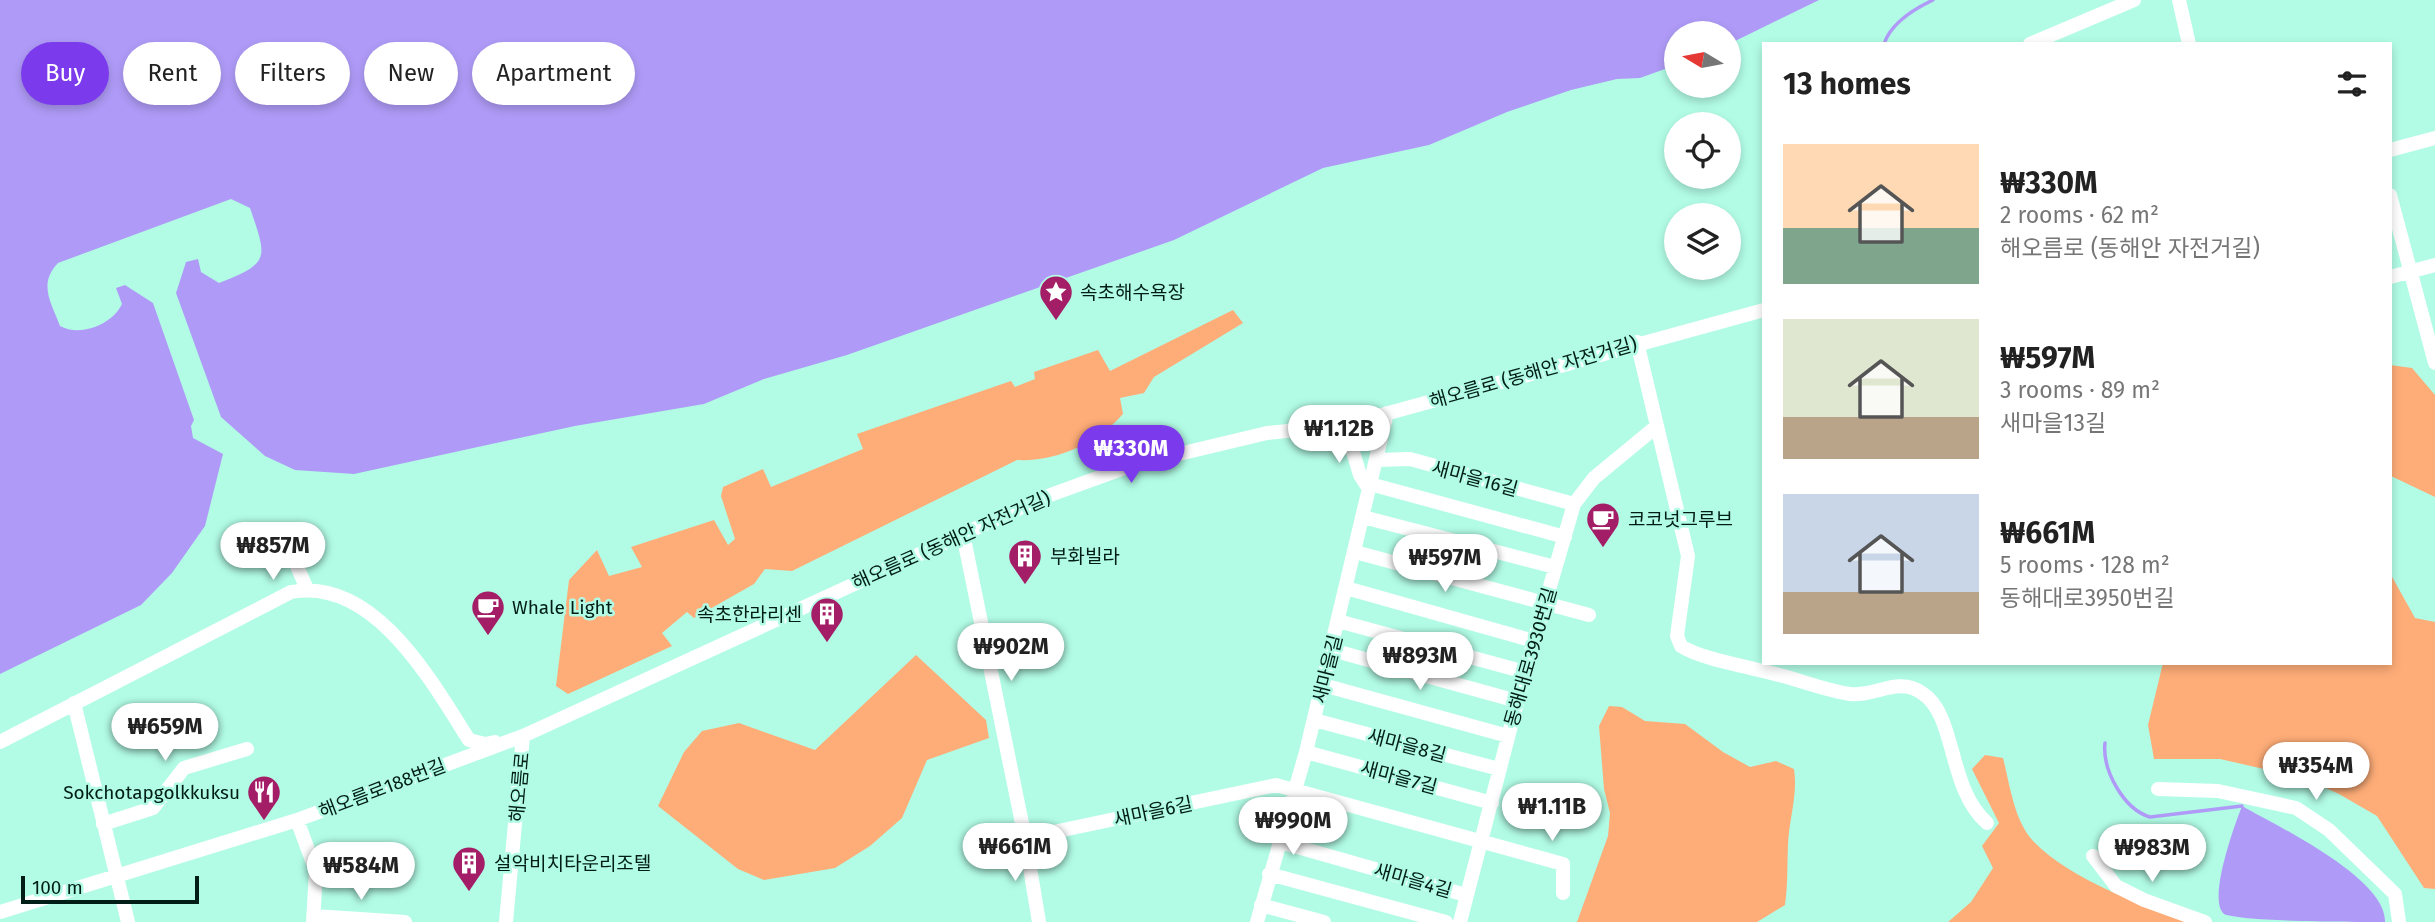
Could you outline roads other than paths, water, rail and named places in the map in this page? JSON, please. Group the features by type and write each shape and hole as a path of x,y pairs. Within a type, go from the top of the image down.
{"street":[{"path":"2035,42 2134,0"},
{"path":"2179,0 2189,42"},
{"path":"2392,149 2435,138"},
{"path":"2392,203 2435,363"},
{"path":"2392,276 2435,265"},
{"name":"해오름로 (동해안 자전거길)","path":"523,736 1042,498 1133,466 1268,433 1345,425 1637,342 1762,311"},
{"path":"1637,342 1688,556 1678,636 1681,646 1849,694 1897,685 1924,694 1939,711 1966,799 1987,823"},
{"name":"새마을길","path":"1254,917 1280,842 1306,752 1387,413"},
{"path":"1345,425 1360,475 1370,486 1564,537"},
{"name":"동해대로3930번길","path":"1460,922 1544,602 1574,504 1594,478 1657,426"},
{"name":"새마을16길","path":"1376,460 1410,459 1574,504"},
{"path":"1363,517 1555,567"},
{"path":"962,534 1025,838 1039,922"},
{"path":"1354,552 1589,615"},
{"path":"296,564 307,589"},
{"path":"1346,588 1534,642"},
{"path":"0,742 291,592 307,589 326,590 357,607 394,635 424,670 470,740 485,744 523,736"},
{"path":"1338,621 1525,672"},
{"path":"1332,650 1517,701"},
{"path":"1323,685 1508,736"},
{"path":"74,703 128,922"},
{"name":"새마을8길","path":"1314,720 1499,769"},
{"name":"해오름로188번길","path":"0,912 297,820 523,736"},
{"name":"해오름로","path":"506,922 523,736"},
{"path":"103,824 153,808 184,768 247,749"},
{"name":"새마을7길","path":"1306,752 1492,803"},
{"name":"새마을6길","path":"1025,838 1276,785 1563,864 1563,893"},
{"path":"2158,789 2218,791 2295,808 2329,830 2395,894 2399,922"},
{"path":"297,820 316,871 313,919 405,922"},
{"name":"새마을4길","path":"1280,842 1466,895"},
{"path":"2094,856 2116,886 2144,900 2205,922"},
{"path":"1269,874 1446,922"},
{"path":"1254,917 1324,922"}],"waterway":[{"path":"1885,42 1898,23 1933,0"},
{"path":"2105,743 2107,764 2116,787 2140,813 2150,817 2242,806"}],"place":[{"name":"속초해수욕장","path":"1056,322"},
{"name":"코코넛그루브","path":"1603,549"},
{"name":"부화빌라","path":"1025,586"},
{"name":"Whale Light","path":"488,637"},
{"name":"속초한라리센","path":"827,644"},
{"name":"Sokchotapgolkkuksu","path":"264,822"},
{"name":"설악비치타운리조텔","path":"469,893"}]}
